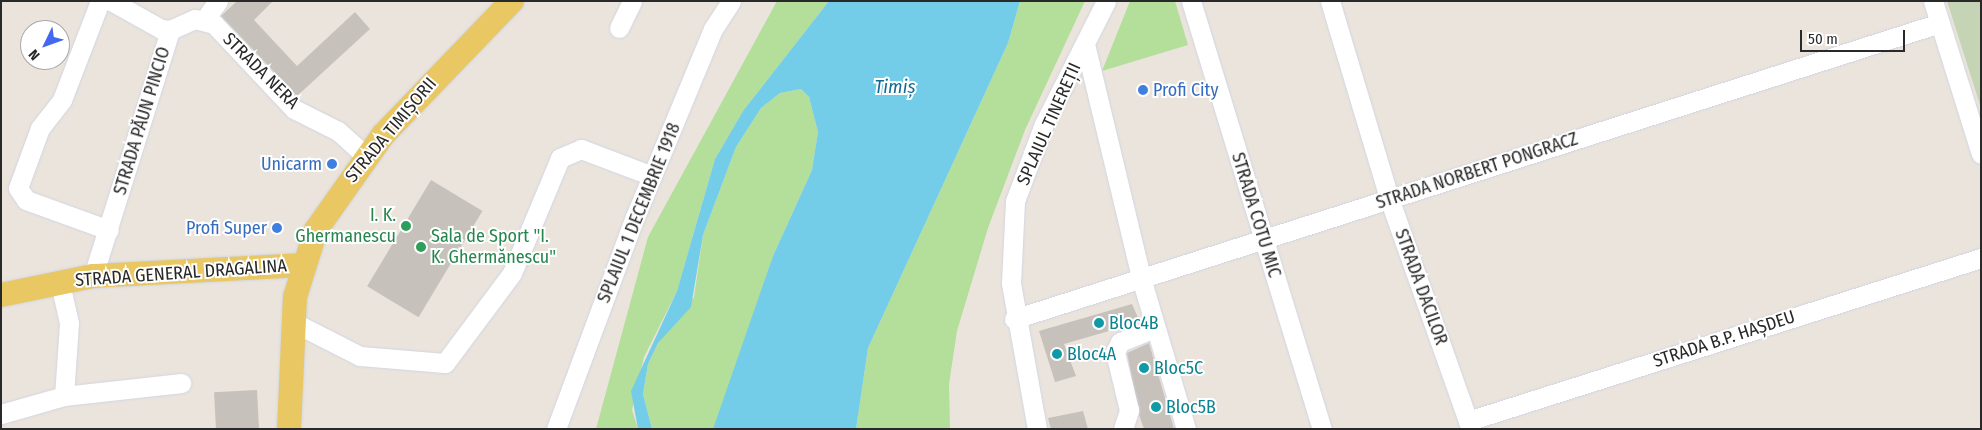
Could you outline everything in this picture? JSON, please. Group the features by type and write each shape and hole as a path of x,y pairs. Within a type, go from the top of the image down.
{"main road":[{"name":"STRADA TIMIȘORII","path":"289,429 293,322 302,265 327,210 366,156 442,69 512,1"},
{"name":"STRADA GENERAL DRAGALINA","path":"1,295 93,276 302,265"}],"street":[{"path":"100,1 62,100 40,128 18,188 26,200 109,230"},
{"name":"STRADA PĂUN PINCIO","path":"93,276 109,230 170,30 111,1"},
{"path":"170,30 205,19 218,1"},
{"path":"619,28 632,1"},
{"name":"SPLAIUL 1 DECEMBRIE 1918","path":"556,429 652,176 713,29 731,1"},
{"name":"SPLAIUL TINEREȚII","path":"1037,429 1014,319 1010,243 1015,202 1044,124 1106,1"},
{"name":"STRADA COTU MIC","path":"1191,1 1322,429"},
{"name":"STRADA DACILOR","path":"1330,1 1389,198 1470,425"},
{"path":"1933,1 1981,154"},
{"name":"STRADA NERA","path":"205,19 294,109 338,131 366,156"},
{"name":"STRADA NORBERT PONGRACZ","path":"1014,319 1940,24"},
{"path":"1085,44 1155,328 1186,429"},
{"path":"293,322 360,356 445,363 512,273 560,158 581,149 652,176"},
{"name":"STRADA B.P. HAȘDEU","path":"1470,425 1981,258"},
{"path":"60,283 68,323 64,396"},
{"path":"1123,429 1129,410 1115,352 1120,342 1155,328"},
{"path":"1,414 64,396 181,384"}],"green space":[{"path":"777,1 829,1 743,111 715,159 677,291 644,357 632,410 638,429 596,429 648,237"},
{"path":"1020,1 1085,1 1025,130 988,228 957,331 949,384 950,429 856,429 868,348 1008,43"},
{"path":"1130,1 1175,1 1188,45 1102,71"},
{"path":"1947,1 1981,1 1981,108"},
{"path":"801,89 809,97 818,132 812,170 773,256 718,421 713,429 652,429 643,394 648,364 658,343 694,297 703,235 736,147 761,108 780,93"}],"water":[{"name":"Timiș","path":"829,1 1020,1 1008,43 868,348 856,429 713,429 773,256 812,170 818,132 809,97 801,89 780,93 761,108 736,147 703,235 691,307 658,343 648,364 643,394 652,429 638,429 631,391 677,291 715,159 743,111"}],"building":[{"path":"237,1 273,1 254,20 297,66 355,12 370,29 297,96 221,16"},
{"name":"Sala de Sport \"I. K. Ghermănescu\"","path":"431,180 482,211 419,317 367,286"},
{"path":"1132,304 1140,322 1064,344 1076,376 1055,382 1039,331"},
{"path":"1149,343 1174,429 1144,429 1139,415 1127,353"},
{"path":"257,390 259,429 216,429 214,392"},
{"path":"1083,411 1088,429 1051,429 1048,418"}],"place":[{"name":"Profi City","path":"1143,90"},
{"name":"Unicarm","path":"332,164"},
{"name":"I. K. Ghermanescu","path":"406,226"},
{"name":"Profi Super","path":"277,228"},
{"name":"Sala de Sport \"I. K. Ghermănescu\"","path":"421,247"},
{"name":"Bloc4B","path":"1099,323"},
{"name":"Bloc4A","path":"1057,354"},
{"name":"Bloc5C","path":"1144,368"},
{"name":"Bloc5B","path":"1156,407"}]}
